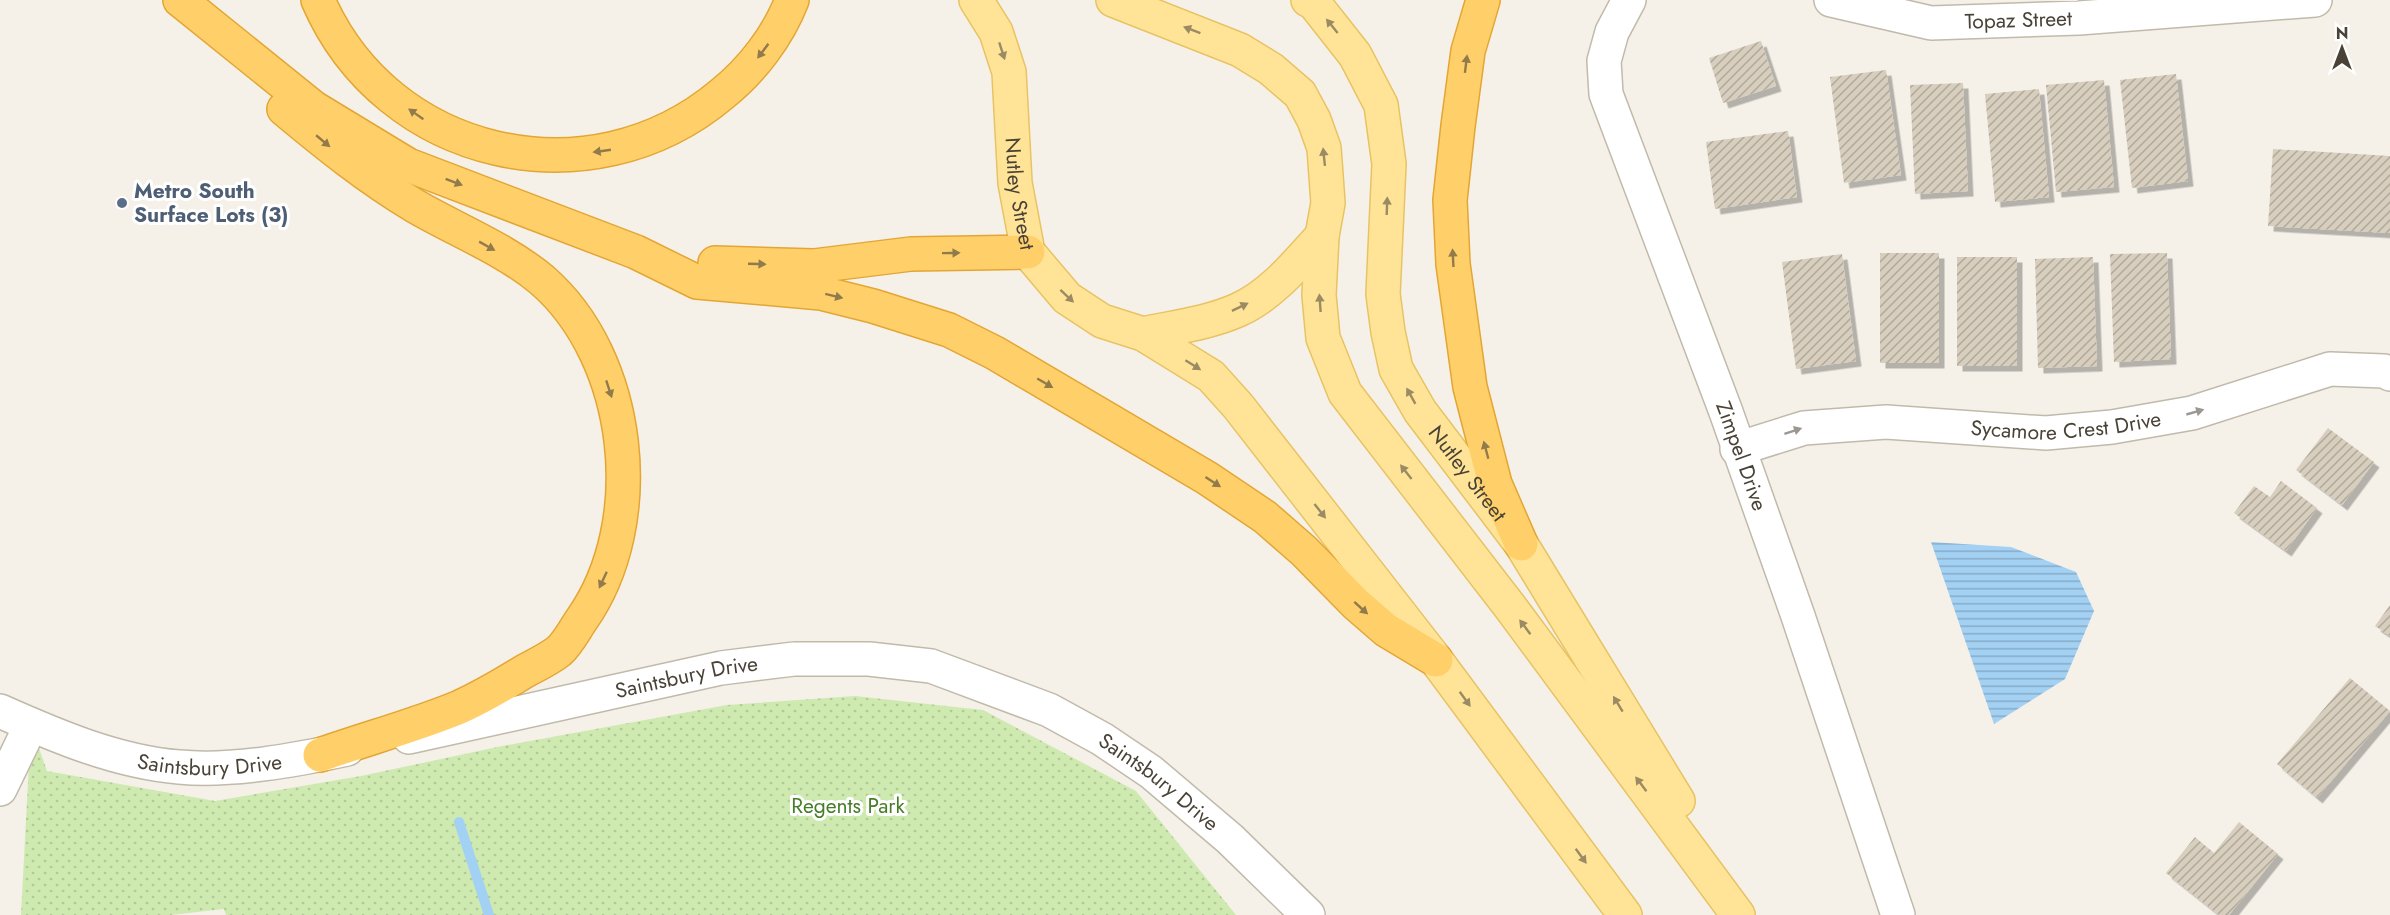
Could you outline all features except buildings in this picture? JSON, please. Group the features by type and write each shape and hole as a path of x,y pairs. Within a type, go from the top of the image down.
{"highway":[{"path":"174,0 251,82 337,153 413,204 521,265 543,281 583,326 603,371 619,418 624,471 621,519 607,571 595,597 560,650 460,707 320,755"},
{"path":"180,0 314,108 408,165 636,252 697,282 821,293 873,306 949,330 995,353 1207,478 1265,517 1386,630 1436,660"},
{"path":"318,0 328,23 371,82 433,126 489,147 528,155 573,156 618,149 661,134 703,111 737,82 765,49 792,0"},
{"path":"1484,0 1468,51 1458,126 1450,200 1453,264 1470,387 1495,484 1521,544"},
{"path":"636,252 713,263 814,266 911,254 1028,252"}],"main road":[{"name":"Nutley Street","path":"976,0 996,32 1009,72 1015,183 1028,252 1067,298 1102,321 1143,334 1211,376 1238,406 1436,660 1624,915"},
{"path":"1113,0 1240,50 1271,69 1300,94 1314,120 1324,148 1328,203 1322,236 1319,295 1323,338 1345,393 1511,608 1738,915"},
{"name":"Nutley Street","path":"1308,0 1314,3 1355,55 1381,105 1389,164 1383,294 1396,369 1420,411 1521,544 1747,915"},
{"name":"Nutley Street","path":"1143,334 1200,322 1239,309 1266,292 1322,236"}],"street":[{"name":"Zimpel Drive","path":"1629,0 1612,32 1604,61 1606,94 1726,412 1737,449 1798,616 1898,915"},
{"name":"Topaz Street","path":"1831,0 1931,23 2079,18 2315,0"},
{"name":"Sycamore Crest Drive","path":"1737,449 1804,428 1886,422 2046,433 2112,427 2192,413 2330,369 2384,371 2390,374"},
{"name":"Saintsbury Drive","path":"0,711 31,725 115,754 180,768 253,765 320,755 721,668 794,658 869,658 931,666 1048,710 1102,739 1151,772 1230,839 1308,915"},
{"path":"0,789 31,725"}],"green space":[{"name":"Regents Park","path":"855,696 983,710 1136,791 1236,915 226,915 224,909 171,915 21,915 31,725 47,771 215,801 361,776 502,746 727,705"}],"water":[{"path":"1931,542 2011,547 2076,572 2094,611 2065,679 1994,724"}],"waterway":[{"path":"459,822 489,915"}],"place":[{"name":"Metro South Surface Lots (3)","path":"122,203"}]}
